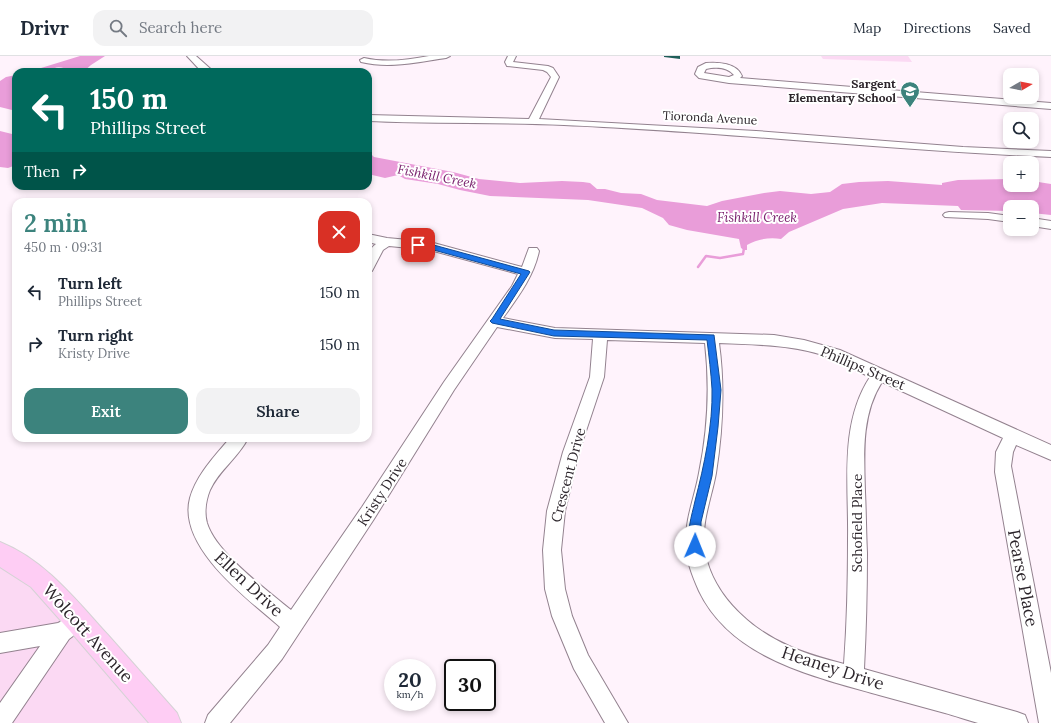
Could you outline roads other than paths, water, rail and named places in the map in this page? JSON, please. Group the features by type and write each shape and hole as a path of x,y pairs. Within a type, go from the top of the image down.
{"main road":[{"name":"Wolcott Avenue","path":"0,553 39,579 70,627 167,723"}],"street":[{"path":"191,56 204,68"},
{"path":"364,60 374,63 390,63 446,56"},
{"path":"512,56 509,62 510,64 550,70 555,77 533,121"},
{"path":"764,83 752,80 738,70 731,68 708,65 702,67 699,72 702,76 729,80 764,83 1051,106"},
{"path":"729,80 733,80 738,76 737,73 731,68"},
{"name":"Tioronda Avenue","path":"372,118 404,120 533,121 756,134 963,150 1051,154"},
{"path":"949,215 1003,218"},
{"path":"1039,223 1051,225"},
{"path":"372,239 387,242 430,246 526,272"},
{"path":"372,260 378,248 387,242"},
{"name":"Kristy Drive","path":"216,723 274,652 368,513 449,386 526,272 530,264 532,251"},
{"name":"Phillips Street","path":"494,321 554,333 774,340 804,345 834,354 880,374 1051,453"},
{"name":"Crescent Drive","path":"600,335 600,352 597,377 572,452 556,511 552,550 555,589 562,616 581,662 618,723"},
{"name":"Heaney Drive","path":"711,337 716,390 714,427 707,476 696,522 697,556 704,579 712,594 731,618 769,647 804,662 1017,723"},
{"name":"Schofield Place","path":"853,677 857,615 857,432 861,410 867,394 880,374"},
{"name":"Pearse Place","path":"1014,436 1006,445 1003,458 1003,472 1050,723"},
{"name":"Ellen Drive","path":"237,442 204,485 196,508 198,521 209,546 228,569 292,624"},
{"path":"0,643 70,627"},
{"path":"0,722 70,627"}],"water":[{"path":"80,56 105,56 88,68 41,68"},
{"path":"12,76 12,110 0,107 0,81 6,77"},
{"path":"0,131 12,134 12,166 8,168 0,167"},
{"name":"Fishkill Creek","path":"372,155 374,157 453,172 479,179 520,183 562,181 583,182 590,183 597,189 605,189 621,193 641,194 657,200 707,206 722,201 780,191 811,194 830,192 842,184 859,182 888,181 942,185 942,183 958,180 1003,179 1003,192 1039,192 1039,182 1051,184 1051,215 1039,214 1039,200 1003,200 1003,211 961,210 958,206 882,203 843,209 789,232 781,239 768,238 759,240 747,245 747,250 744,250 741,248 739,239 687,230 669,225 663,218 642,208 588,200 490,196 438,184 405,179 398,175 385,178 372,175"}],"waterway":[{"path":"698,267 706,256 720,258 743,254 744,248"}],"place":[{"name":"Sargent Elementary School","path":"910,108"}]}
